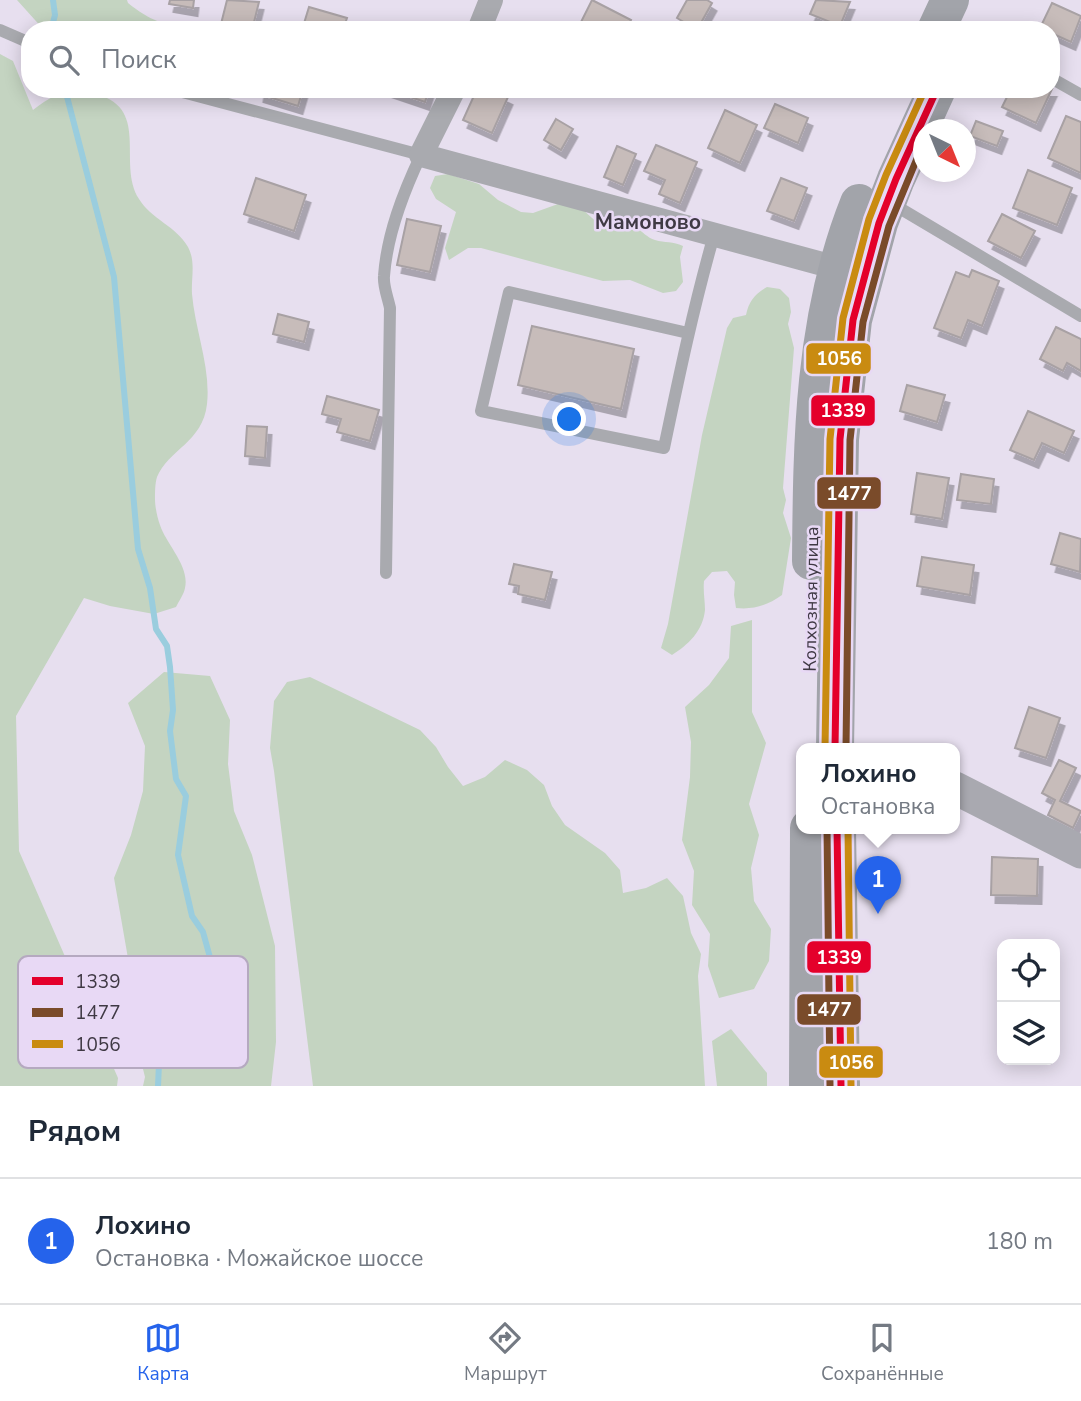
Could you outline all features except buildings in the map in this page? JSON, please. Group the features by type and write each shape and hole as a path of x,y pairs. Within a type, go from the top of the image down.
{"main road":[{"name":"Колхозная улица","path":"809,743 812,439 818,376 837,268 874,168 905,98"},
{"name":"Колхозная улица","path":"835,743 841,427 853,320 866,266 887,202 933,98"},
{"path":"808,1086 809,834"},
{"path":"837,834 841,1086"}],"street":[{"path":"483,21 491,0"},
{"path":"450,98 421,155 837,268"},
{"path":"960,791 1081,852"}],"lane":[{"path":"0,30 21,39"},
{"path":"1060,83 1081,95"},
{"path":"205,98 421,155 406,187 390,237 384,278 390,308 386,573"},
{"path":"887,202 1081,316"},
{"path":"688,333 509,292 481,411 664,448 688,333 714,235"}],"green space":[{"path":"17,0 127,0 136,9 158,21 36,21"},
{"path":"0,54 13,61 21,81 21,98 28,98 33,110 51,98 105,98 121,110 127,122 133,185 139,199 150,212 177,233 190,253 193,264 192,294 208,390 204,417 199,428 162,468 156,482 155,502 159,522 181,563 186,580 176,607 154,614 84,598 16,716 19,851 65,956 18,956 18,1068 114,1068 118,1078 117,1086 0,1086"},
{"path":"448,174 479,184 498,200 521,212 533,213 558,204 582,209 601,226 631,226 652,239 683,246 680,257 683,282 676,291 663,293 630,280 603,281 481,248 468,248 449,260 445,248 456,212 436,199 430,188 435,176"},
{"path":"767,287 780,289 789,298 791,312 788,324 794,348 783,488 786,500 783,513 791,538 782,595 760,606 736,608 735,582 727,571 712,572 704,581 705,610 698,631 684,647 672,655 661,648 668,624 702,435 727,328 733,318 746,315 753,298"},
{"path":"752,620 752,712 766,743 749,804 759,835 751,868 754,901 771,929 769,961 754,989 719,998 708,966 710,934 692,905 694,871 682,840 690,777 691,742 685,707 709,685 729,658 731,626"},
{"path":"164,672 210,676 230,720 228,764 234,811 252,855 275,946 276,1042 271,1086 143,1086 145,1077 143,1068 248,1068 248,956 128,956 114,878 131,835 143,791 145,746 128,703"},
{"path":"310,677 420,730 436,747 463,786 485,777 505,760 527,770 544,785 552,806 565,825 605,853 620,870 623,893 646,888 667,878 683,896 691,933 701,954 698,976 705,1086 313,1086 270,748 274,701 287,682"},
{"path":"731,1029 767,1073 767,1086 717,1086 712,1041"}],"waterway":[{"path":"53,0 53,21"},
{"path":"67,98 114,277 138,549 150,588 156,629 167,646 173,710 170,731 176,779 186,796 178,855 192,916 203,932 210,956"},
{"path":"158,1086 159,1068"}],"transit line":[{"name":"1056","path":"825,743 830,439 843,318 869,219 921,98"},
{"name":"1339","path":"835,743 840,439 853,320 879,223 933,98"},
{"name":"1477","path":"846,743 850,440 863,322 889,226 913,168"},
{"name":"1477","path":"827,834 830,1086"},
{"name":"1339","path":"837,834 841,1086"},
{"name":"1056","path":"848,834 851,1086"}],"place":[{"name":"Лохино","path":"878,914"}],"district":[{"name":"Мамоново","path":"648,222"}]}
